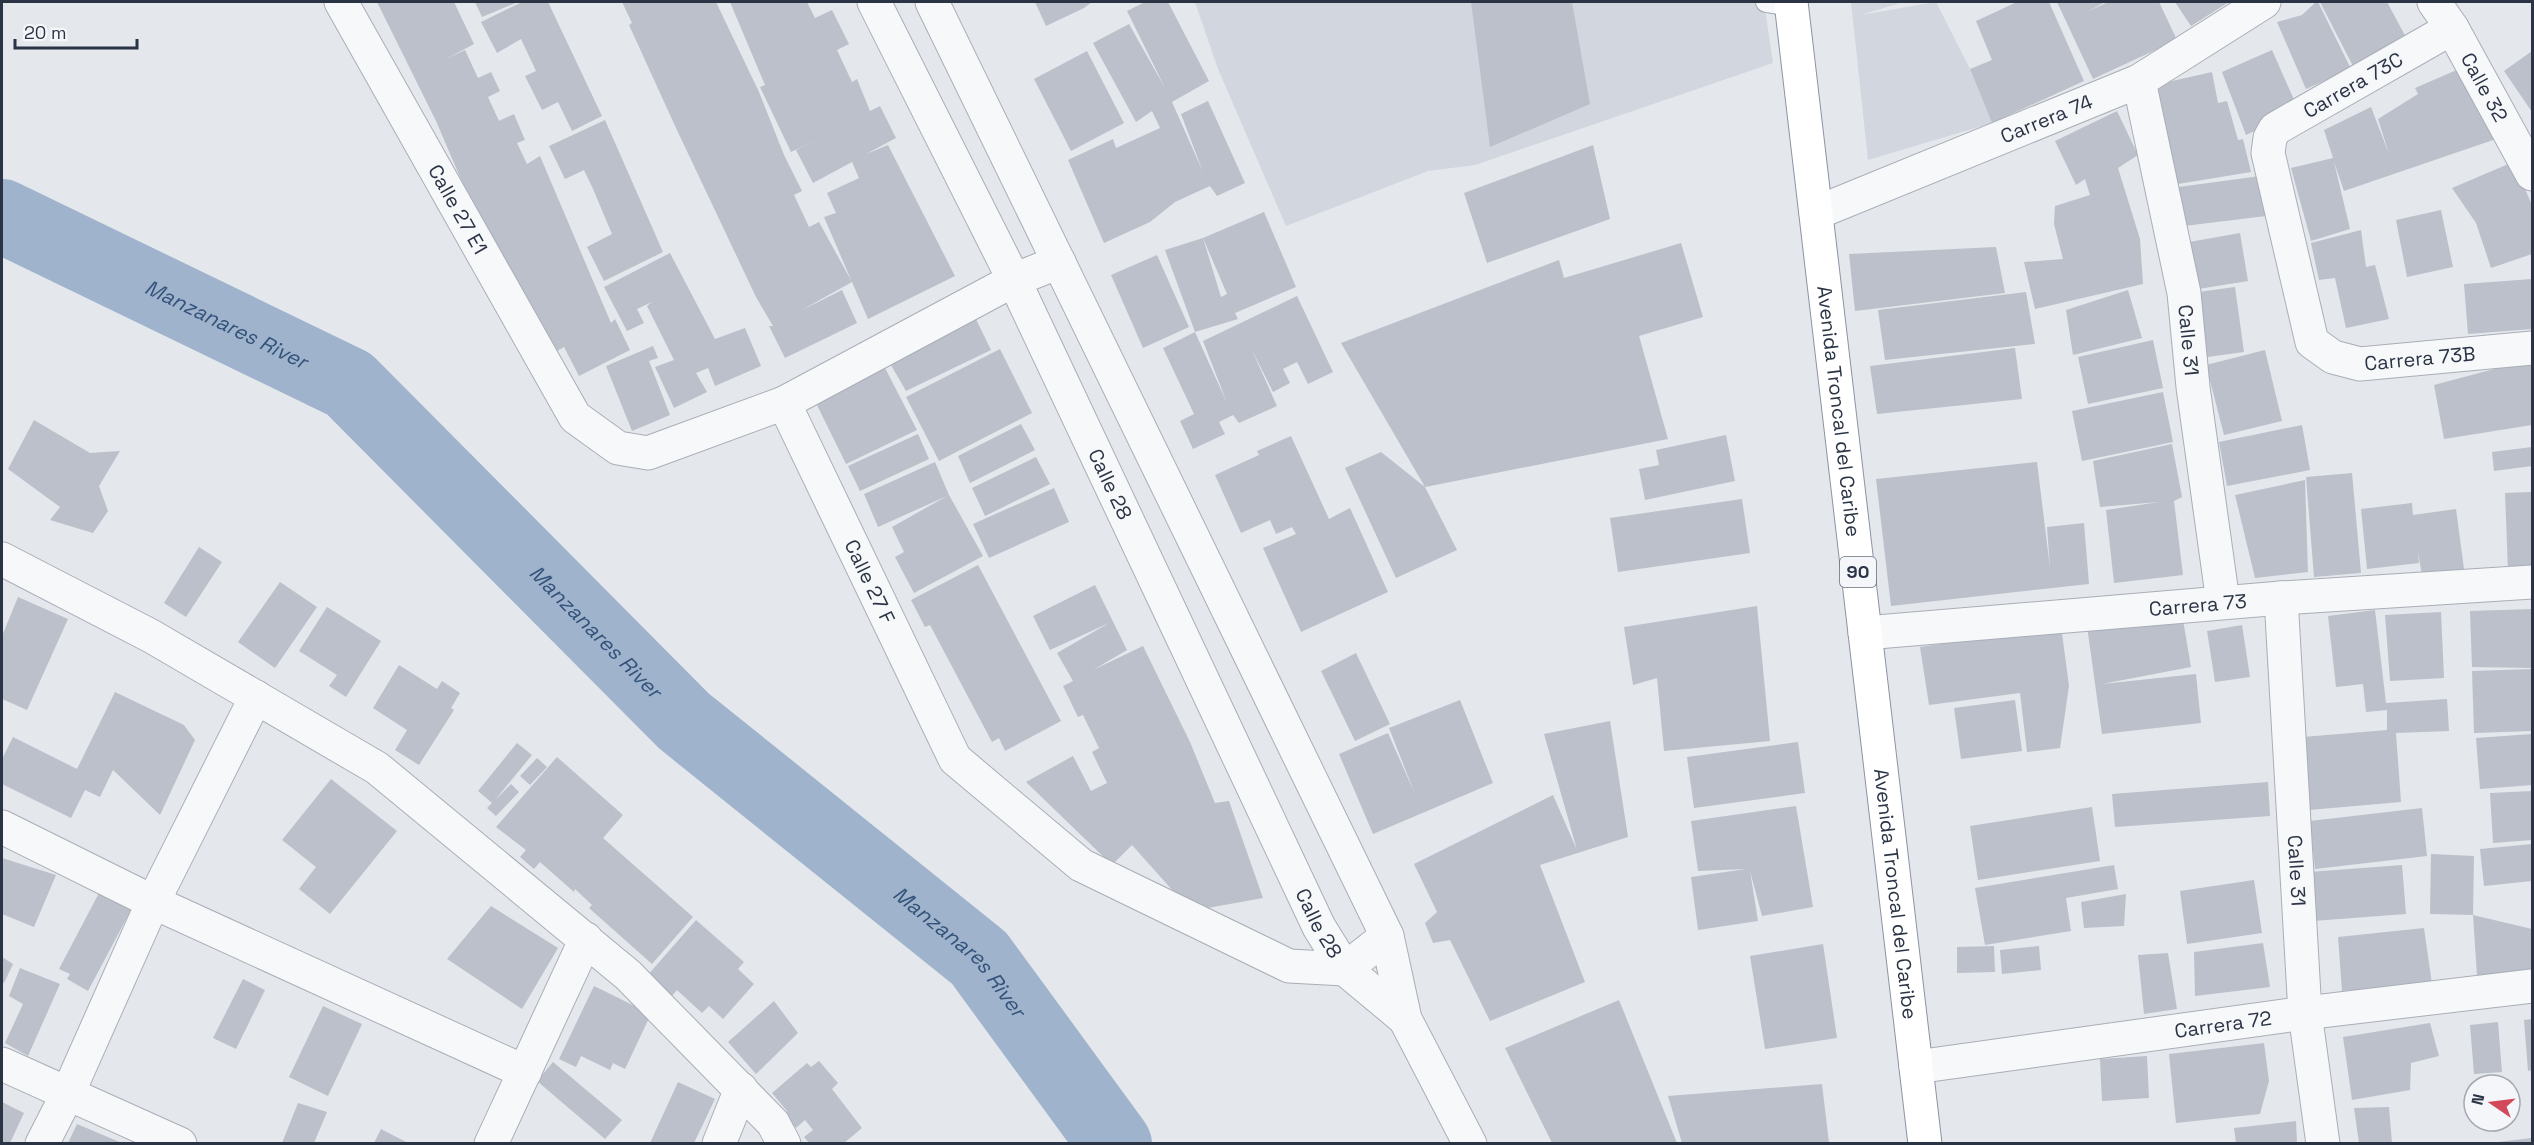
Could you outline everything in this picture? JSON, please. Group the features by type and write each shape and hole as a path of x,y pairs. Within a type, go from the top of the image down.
{"highway":[{"name":"Avenida Troncal del Caribe","path":"1783,3 1816,213 1925,1143"}],"street":[{"name":"Calle 27 E1","path":"341,2 575,417 618,448 648,453 784,403"},
{"name":"Calle 28","path":"874,2 1014,280 1319,927 1345,969 1405,1019"},
{"name":"Calle 28","path":"932,2 1387,936 1405,1019 1470,1143"},
{"name":"Carrera 74","path":"1816,213 2139,81 2264,2"},
{"name":"Calle 32","path":"2434,2 2452,28 2532,174"},
{"name":"Carrera 73C","path":"2312,342 2268,153 2270,138 2276,129 2452,28"},
{"name":"Calle 31","path":"2139,81 2184,293 2193,387 2223,602"},
{"path":"784,403 1014,280 1059,262"},
{"name":"Carrera 73B","path":"2312,342 2333,357 2360,364 2532,348"},
{"name":"Calle 27 F","path":"784,403 955,759"},
{"path":"2,559 151,636 377,768 628,975 773,1122 784,1143"},
{"name":"Carrera 73","path":"1865,633 2223,602 2532,582"},
{"name":"Calle 31","path":"2281,598 2305,1013 2322,1143"},
{"path":"42,1143 68,1094 153,902 256,697"},
{"name":"Calle 28","path":"955,759 1081,866 1289,966 1345,969 1387,936"},
{"path":"2,827 153,902 525,1072"},
{"path":"492,1143 586,939"},
{"name":"Carrera 72","path":"1916,1067 2305,1013 2532,986"},
{"path":"2,1064 180,1143"},
{"path":"719,1143 741,1089"}],"shaded area":[{"path":"1195,2 1764,2 1773,63 1475,165 1428,171 1286,226 1218,69"},
{"path":"1851,2 1903,2 1861,15 1936,2 1970,69 1992,123 1868,160"}],"building":[{"path":"377,2 454,2 474,44 446,59 465,50 478,78 491,72 500,91 488,97 499,121 514,114 525,140 517,143 527,164 540,156 611,323 615,319 630,350 579,376 564,347 550,355 466,191 436,121"},
{"path":"475,2 518,2 482,17"},
{"path":"522,2 548,2 602,116 572,131 558,102 542,110 525,76 536,71 521,39 497,53 481,22"},
{"path":"622,2 716,2 759,92 784,155 802,191 794,195 809,227 819,222 852,282 800,311 842,290 857,323 785,358 769,326 773,326 756,297 676,128 629,25 632,23"},
{"path":"730,2 807,2 815,18 832,10 849,44 837,50 852,82 857,79 870,111 880,106 896,138 866,154 888,145 955,276 868,319 824,217 836,213 827,193 859,178 852,162 813,183 796,150 816,140 791,152 760,87 765,85"},
{"path":"1035,2 1092,2 1046,26"},
{"path":"1145,2 1168,2 1209,81 1172,102 1203,172 1181,114 1208,101 1245,183 1217,196 1210,186 1175,202 1150,222 1104,243 1068,160 1113,139 1116,148 1160,128 1152,111 1136,122 1093,43 1129,24 1165,88 1127,11"},
{"path":"1471,2 1572,2 1590,104 1490,147"},
{"path":"2017,2 2049,2 2084,81 1992,123 1970,69 1992,60 1976,21"},
{"path":"2057,2 2105,2 2087,12 2108,2 2159,2 2177,40 2093,79"},
{"path":"2175,2 2229,2 2191,26"},
{"path":"2316,2 2351,69 2306,89 2277,22 2302,15"},
{"path":"2320,2 2387,2 2408,41 2354,68"},
{"path":"2272,50 2299,111 2246,135 2222,72"},
{"path":"1087,51 1124,123 1071,151 1034,79"},
{"path":"2532,51 2532,112 2504,71"},
{"path":"2466,66 2499,138 2344,191 2334,162 2350,229 2311,241 2291,168 2333,158 2324,130 2371,107 2389,154 2378,119 2418,94 2415,88"},
{"path":"2212,72 2218,103 2227,101 2238,140 2243,139 2251,172 2172,185 2150,86"},
{"path":"2117,111 2138,155 2118,168 2140,239 2143,284 2035,309 2024,262 2063,259 2054,224 2055,206 2090,195 2085,179 2076,185 2055,141"},
{"path":"605,120 663,252 604,281 587,247 612,234 584,170 565,179 549,146"},
{"path":"1593,145 1610,219 1487,263 1464,193"},
{"path":"2513,162 2532,205 2532,254 2491,268 2476,223 2452,188"},
{"path":"2260,176 2266,216 2176,227 2171,188"},
{"path":"2441,210 2453,267 2407,277 2396,220"},
{"path":"1264,212 1296,287 1235,313 1238,319 1195,332 1165,250 1203,238","holes":["1203,238 1227,294 1221,297"]},
{"path":"2361,230 2366,267 2375,265 2389,319 2346,328 2335,278 2319,280 2311,243"},
{"path":"2240,233 2248,281 2186,291 2178,244"},
{"path":"1681,243 1703,317 1639,336 1668,439 1425,487 1341,343 1559,260 1564,278"},
{"path":"1996,247 2005,293 1855,311 1849,254"},
{"path":"670,253 715,339 745,328 761,366 715,386 708,368 696,373 707,392 674,408 655,367 674,360 647,306 652,302 637,309 644,323 627,331 604,287"},
{"path":"1157,255 1189,327 1143,348 1111,275"},
{"path":"2532,279 2532,329 2468,334 2464,284"},
{"path":"2235,287 2244,352 2200,358 2191,293"},
{"path":"2128,290 2142,338 2073,355 2066,310"},
{"path":"2026,292 2035,344 1885,360 1878,310"},
{"path":"1297,296 1333,372 1308,384 1297,362 1283,369 1290,383 1273,392 1251,348 1277,406 1239,423 1233,415 1219,422 1225,434 1193,449 1180,421 1194,414 1163,348 1195,332 1227,403 1203,341"},
{"path":"972,311 991,350 906,391 884,353"},
{"path":"2153,340 2163,388 2088,404 2078,357"},
{"path":"653,346 658,358 649,361 670,415 632,431 606,366"},
{"path":"2015,348 2022,399 1877,414 1870,366"},
{"path":"1000,349 1032,413 939,461 906,397"},
{"path":"2265,350 2282,421 2224,435 2206,365"},
{"path":"2532,359 2532,425 2444,439 2434,385"},
{"path":"883,364 917,430 846,464 814,399"},
{"path":"2163,392 2173,442 2082,461 2072,411"},
{"path":"34,420 90,453 120,451 99,486 108,511 93,533 50,520 60,507 8,469"},
{"path":"1021,424 1035,450 970,483 958,456"},
{"path":"2302,425 2310,470 2227,486 2219,442"},
{"path":"918,434 929,459 860,491 848,466"},
{"path":"1726,435 1735,481 1645,500 1639,469 1659,465 1656,450"},
{"path":"1291,436 1329,519 1350,508 1388,592 1301,632 1263,548 1296,534 1292,527 1276,534 1270,520 1241,533 1215,475 1259,455 1257,451"},
{"path":"2172,444 2182,497 2174,501 2183,575 2114,583 2106,510 2159,502 2100,507 2093,461"},
{"path":"2532,447 2532,466 2494,471 2492,452"},
{"path":"1381,452 1425,487 1457,550 1396,578 1345,468"},
{"path":"1036,457 1050,484 985,516 972,488"},
{"path":"935,462 949,495 983,556 914,593 895,557 904,552 892,527 947,496 878,527 864,494"},
{"path":"2037,462 2050,568 2047,527 2084,523 2089,584 1891,606 1876,479"},
{"path":"2352,473 2361,573 2314,577 2306,477"},
{"path":"2305,480 2308,572 2255,578 2235,495"},
{"path":"1054,488 1069,522 989,558 973,524"},
{"path":"2532,492 2532,572 2508,572 2505,493"},
{"path":"1742,499 1750,553 1618,572 1610,518"},
{"path":"2412,503 2413,515 2456,509 2464,569 2422,575 2418,552 2419,563 2367,569 2361,509"},
{"path":"199,547 222,562 186,617 164,603"},
{"path":"978,565 1061,721 1005,751 999,738 992,742 930,625 925,627 911,600"},
{"path":"280,582 317,607 275,668 238,642"},
{"path":"1095,585 1127,650 1093,670 1143,646 1190,742 1215,803 1229,801 1263,898 1191,911 1132,845 1112,865 1026,782 1073,756 1091,791 1107,783 1092,752 1099,748 1083,715 1078,717 1063,686 1073,681 1057,653 1109,623 1050,650 1033,616"},
{"path":"18,597 68,619 27,710 2,699 2,636"},
{"path":"1757,606 1770,741 1664,751 1657,678 1633,685 1624,627"},
{"path":"327,607 381,641 346,697 329,686 337,675 299,651"},
{"path":"2181,608 2191,667 2102,684 2196,674 2201,723 2102,734 2087,626"},
{"path":"2532,609 2532,668 2472,667 2470,611"},
{"path":"2375,610 2386,703 2447,699 2449,731 2396,733 2401,802 2309,810 2303,737 2387,730 2387,710 2366,712 2363,684 2336,687 2328,616"},
{"path":"2441,612 2444,678 2390,681 2385,615"},
{"path":"2242,625 2250,677 2215,682 2207,631"},
{"path":"2061,626 2069,686 2060,748 2027,752 2020,693 1929,705 1920,647"},
{"path":"1356,653 1390,724 1355,741 1321,671"},
{"path":"399,665 437,689 442,681 460,693 451,708 454,710 419,765 395,750 407,730 373,708"},
{"path":"2532,669 2532,731 2474,733 2472,671"},
{"path":"115,692 184,725 195,740 160,815 113,770 100,797 85,790 71,818 2,784 2,759 13,737 77,769"},
{"path":"1460,700 1493,783 1373,834 1339,754 1388,733 1415,794 1389,728"},
{"path":"2015,700 2022,751 1961,759 1954,708"},
{"path":"1610,721 1628,837 1540,865 1585,982 1490,1021 1450,940 1433,943 1425,923 1437,912 1414,864 1553,795 1577,850 1544,734"},
{"path":"2532,734 2532,785 2480,789 2476,738"},
{"path":"1798,742 1805,793 1694,808 1687,757"},
{"path":"517,743 532,755 495,800 511,784 519,792 496,816 487,808 492,803 478,791"},
{"path":"557,757 623,815 603,838 693,917 652,964 589,908 592,905 575,889 574,892 540,862 534,869 520,857 526,850 496,827"},
{"path":"537,758 547,767 530,785 520,776"},
{"path":"331,779 397,831 330,914 299,889 316,867 282,840"},
{"path":"2268,782 2270,816 2115,827 2112,794"},
{"path":"2532,791 2532,840 2493,843 2490,793"},
{"path":"1796,806 1813,907 1762,916 1750,871 1758,921 1698,930 1691,877 1746,869 1698,871 1691,821"},
{"path":"2092,807 2100,861 1978,880 1970,826"},
{"path":"2422,808 2427,856 2315,869 2310,821"},
{"path":"2532,844 2532,881 2484,886 2480,849"},
{"path":"2431,854 2474,856 2473,915 2430,914"},
{"path":"2,858 56,875 34,927 2,914"},
{"path":"2114,865 2118,889 2066,898 2071,931 1985,945 1975,888"},
{"path":"2402,865 2406,914 2313,921 2309,872"},
{"path":"2254,880 2262,933 2187,944 2180,891"},
{"path":"99,893 131,910 88,991 67,979 70,974 59,969"},
{"path":"2126,894 2124,926 2084,928 2081,902"},
{"path":"491,906 558,948 522,1009 447,959"},
{"path":"2473,915 2532,929 2532,972 2477,976"},
{"path":"696,920 744,962 738,969 754,984 723,1019 709,1006 702,1013 677,990 671,997 647,976"},
{"path":"2424,928 2432,984 2342,991 2338,937"},
{"path":"2263,943 2270,987 2195,996 2194,952"},
{"path":"1823,944 1837,1038 1765,1049 1750,956"},
{"path":"1994,946 1995,972 1957,973 1957,947"},
{"path":"2039,946 2041,970 2002,974 2000,950"},
{"path":"2168,953 2177,1009 2144,1014 2138,955"},
{"path":"2,957 13,964 4,983 2,981"},
{"path":"20,968 60,984 28,1056 5,1043 23,1004 9,996"},
{"path":"243,979 265,990 236,1049 213,1038"},
{"path":"594,986 651,1014 625,1069 613,1063 610,1070 581,1056 576,1067 559,1059"},
{"path":"1619,1000 1677,1143 1552,1143 1505,1048"},
{"path":"774,1001 798,1033 756,1074 728,1042"},
{"path":"323,1006 362,1024 328,1096 289,1077"},
{"path":"2532,1019 2532,1070 2528,1071 2524,1020"},
{"path":"2498,1022 2502,1072 2474,1073 2470,1025"},
{"path":"2430,1023 2439,1056 2411,1063 2410,1090 2352,1100 2343,1037"},
{"path":"2264,1043 2269,1081 2260,1114 2176,1123 2169,1054"},
{"path":"2147,1056 2149,1098 2102,1101 2100,1059"},
{"path":"819,1061 838,1083 832,1089 862,1128 844,1143 809,1143 804,1137 813,1130 805,1120 796,1128 785,1114 787,1111 772,1093 807,1063 811,1067"},
{"path":"553,1062 622,1120 605,1139 537,1081"},
{"path":"678,1082 715,1099 694,1143 650,1143"},
{"path":"1822,1084 1829,1143 1682,1143 1668,1096"},
{"path":"2,1102 24,1113 10,1143 2,1143"},
{"path":"298,1103 327,1112 314,1143 282,1143"},
{"path":"2389,1107 2392,1143 2359,1143 2354,1108"},
{"path":"2296,1121 2297,1143 2236,1143 2234,1128"},
{"path":"77,1124 122,1143 68,1143"},
{"path":"381,1129 408,1143 374,1143"},
{"path":"2532,1138 2532,1143 2498,1143 2498,1142"}],"waterway":[{"name":"Manzanares River","path":"2,216 349,384 684,721 979,958 1115,1144"}]}
